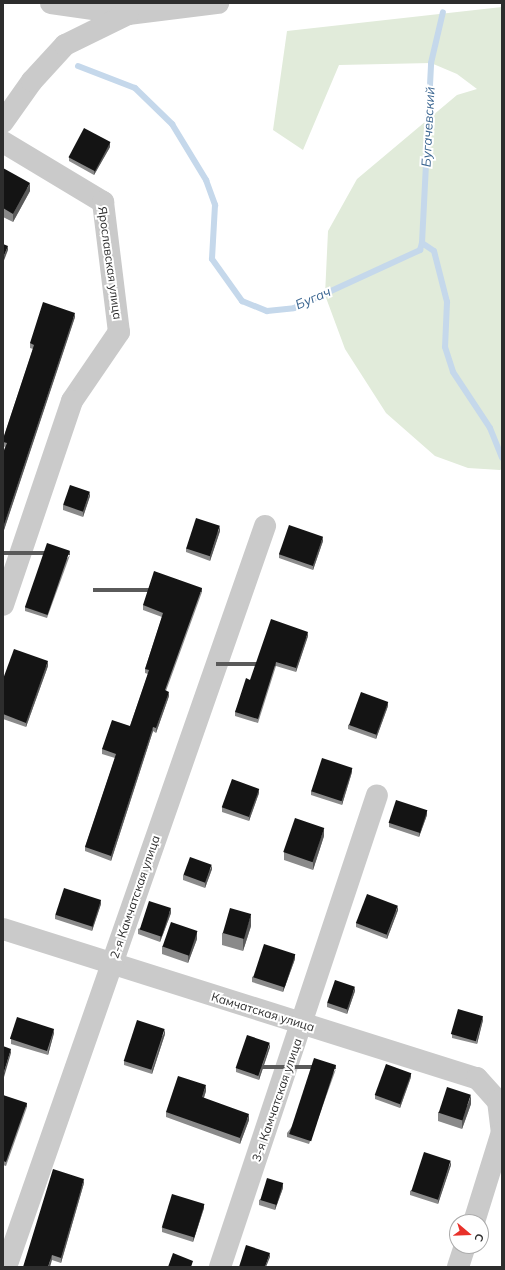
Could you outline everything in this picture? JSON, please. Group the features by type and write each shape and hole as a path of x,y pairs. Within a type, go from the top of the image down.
{"street":[{"path":"47,3 64,12 65,45"},
{"path":"51,3 89,6 128,14 218,3"},
{"path":"3,122 32,81 65,45 128,14"},
{"name":"Ярославская улица","path":"3,142 103,202 119,332 72,401 3,605"},
{"name":"2-я Камчатская улица","path":"6,1267 264,526"},
{"name":"3-я Камчатская улица","path":"220,1267 377,795"},
{"name":"Камчатская улица","path":"3,928 111,965 477,1078 498,1101 502,1118 499,1148 477,1214"},
{"path":"458,1267 462,1254"}],"green space":[{"path":"502,7 502,469 500,470 468,468 435,456 386,413 345,349 325,295 328,231 357,179 457,95 477,89 457,74 431,63 339,65 303,150 273,130 287,31"}],"building":[{"path":"84,128 110,142 95,171 69,157"},
{"path":"3,168 30,183 13,214 3,208"},
{"path":"3,244 8,246 3,258"},
{"path":"43,302 75,313 3,528 3,453 7,443 3,442 3,439 34,345 30,343"},
{"path":"70,485 90,492 83,512 63,505"},
{"path":"196,518 220,526 210,556 186,548"},
{"path":"289,525 323,537 313,566 279,554"},
{"path":"47,543 70,551 48,615 25,607"},
{"path":"154,571 202,588 165,690 169,692 156,728 153,727 111,856 85,847 116,754 102,749 112,720 130,726 149,670 145,669 163,613 143,605"},
{"path":"271,619 308,632 296,668 276,662 258,719 235,712 246,678 250,680"},
{"path":"14,649 48,661 26,723 3,714 3,679"},
{"path":"361,692 388,702 376,735 349,725"},
{"path":"322,758 352,768 342,801 311,791"},
{"path":"232,779 259,789 249,817 222,807"},
{"path":"396,800 427,810 420,833 389,823"},
{"path":"295,818 324,828 313,862 283,852"},
{"path":"190,857 212,865 205,883 184,875"},
{"path":"64,888 101,900 92,927 55,915"},
{"path":"367,894 398,906 387,935 356,923"},
{"path":"149,901 171,908 162,937 140,930"},
{"path":"230,908 251,914 244,939 223,933"},
{"path":"171,922 197,931 189,956 163,947"},
{"path":"264,944 295,954 285,987 253,977"},
{"path":"335,980 355,987 347,1010 327,1003"},
{"path":"458,1009 483,1016 476,1041 451,1034"},
{"path":"17,1017 54,1029 47,1051 10,1039"},
{"path":"137,1020 165,1029 151,1070 124,1061"},
{"path":"247,1035 270,1043 258,1076 236,1068"},
{"path":"3,1046 11,1049 4,1072 3,1072"},
{"path":"314,1058 336,1065 311,1141 289,1134"},
{"path":"386,1064 411,1073 400,1104 375,1095"},
{"path":"178,1076 206,1085 202,1097 249,1114 240,1138 166,1112"},
{"path":"447,1087 471,1095 462,1120 439,1113"},
{"path":"3,1095 27,1103 6,1162 3,1161"},
{"path":"424,1152 451,1161 438,1200 411,1191"},
{"path":"53,1169 84,1179 61,1258 52,1255 48,1267 23,1267"},
{"path":"267,1178 283,1183 277,1205 260,1200"},
{"path":"172,1194 205,1204 194,1237 162,1227"},
{"path":"246,1245 270,1253 265,1267 239,1267"},
{"path":"173,1253 193,1261 191,1267 168,1267"}],"waterway":[{"name":"Бугачевский","path":"422,243 431,63 443,12"},
{"name":"Бугач","path":"78,66 135,88 172,124 206,180 215,205 212,259 242,301 267,311 294,308 420,250 422,243 434,251 447,302 445,347 453,372 490,428 502,458"}]}
